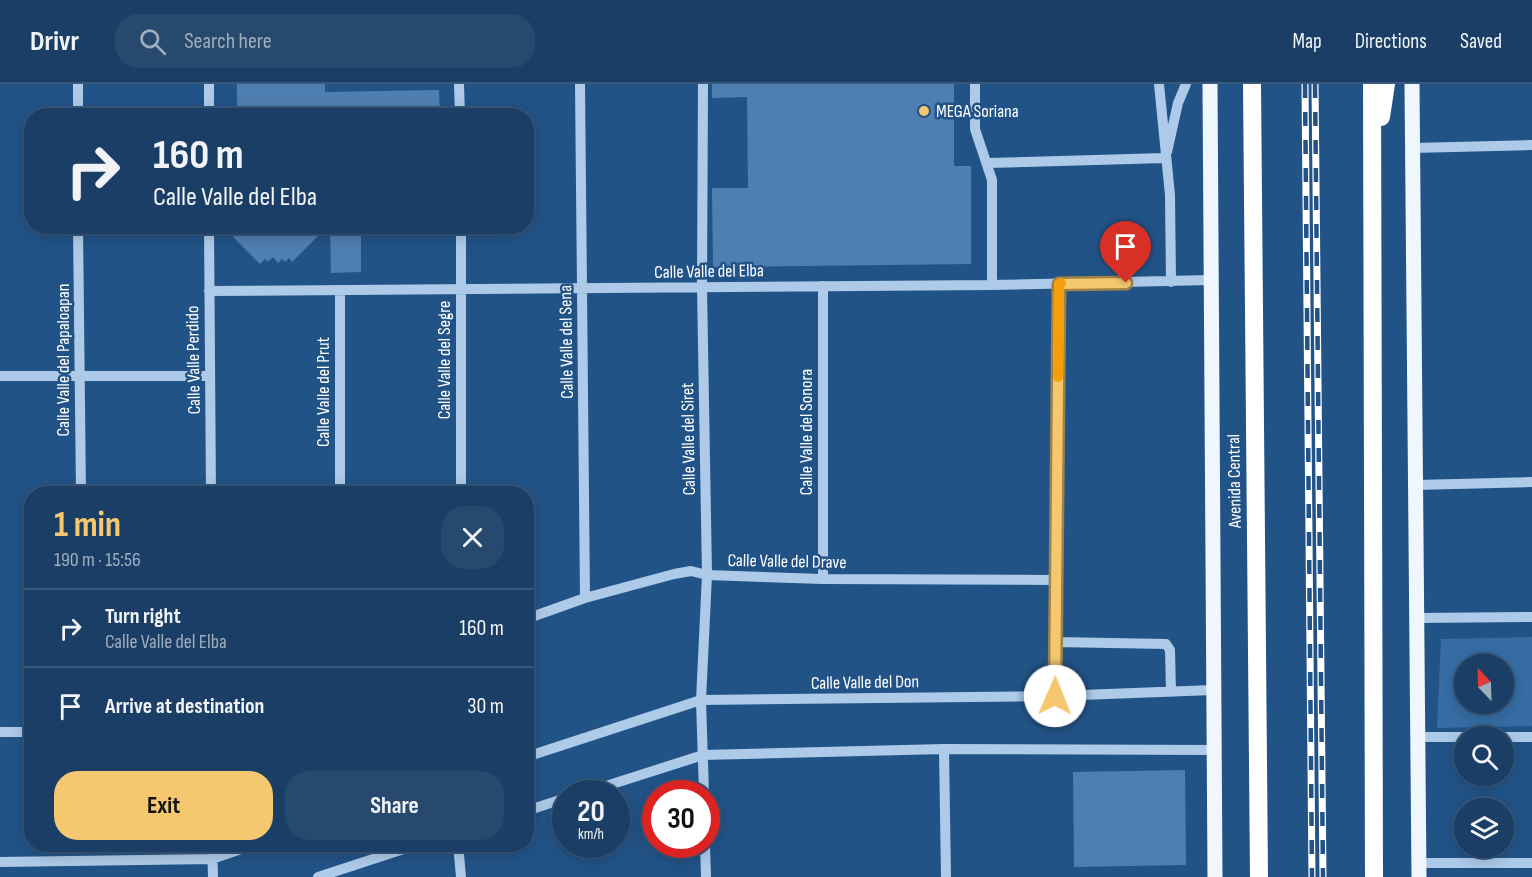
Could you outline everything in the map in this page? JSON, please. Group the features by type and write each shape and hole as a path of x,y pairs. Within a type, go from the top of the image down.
{"highway":[{"name":"Avenida Central","path":"1252,84 1259,877"},
{"path":"1372,84 1374,877"},
{"path":"1373,172 1386,84"}],"main road":[{"name":"Avenida Central","path":"1210,84 1215,877"},
{"path":"1412,84 1419,870"}],"street":[{"path":"78,84 78,108"},
{"path":"209,84 209,108"},
{"path":"459,84 460,108"},
{"name":"Calle Valle del Sena","path":"580,84 585,598"},
{"name":"Calle Valle del Siret","path":"703,84 702,287 707,575 701,700 704,780"},
{"path":"975,84 975,129 992,180 992,285"},
{"path":"1158,84 1170,195 1171,282"},
{"path":"1165,158 1173,133 1178,104 1186,84"},
{"path":"1413,148 1532,145"},
{"path":"988,163 1165,158"},
{"name":"Calle Valle del Papaloapan","path":"78,234 81,486"},
{"name":"Calle Valle Perdido","path":"209,234 211,486"},
{"name":"Calle Valle del Segre","path":"460,234 460,486"},
{"name":"Calle Valle del Elba","path":"208,291 992,285 1210,280"},
{"path":"1055,696 1059,284"},
{"name":"Calle Valle del Sonora","path":"823,286 823,579"},
{"name":"Calle Valle del Prut","path":"340,290 340,486"},
{"path":"0,376 209,376"},
{"path":"1416,485 1532,482"},
{"name":"Calle Valle del Drave","path":"534,616 585,598 691,571 707,575 823,579 1055,580"},
{"path":"1416,618 1532,617"},
{"path":"1055,642 1166,644 1170,650 1171,692"},
{"name":"Calle Valle del Don","path":"534,754 701,700 1055,696 1213,690"},
{"path":"0,732 24,732"},
{"path":"1417,737 1454,737"},
{"path":"1514,737 1532,737"},
{"path":"944,749 946,877"},
{"path":"625,780 703,755 944,749 1214,750"},
{"path":"534,808 552,803"},
{"path":"212,852 213,877"},
{"path":"0,862 212,859 233,852"},
{"path":"318,877 395,852"},
{"path":"458,852 460,877"},
{"path":"705,858 706,877"},
{"path":"1419,870 1532,863"}],"shaded area":[{"path":"1532,637 1532,726 1437,728 1441,639"}],"building":[{"path":"237,84 325,84 325,92 439,90 440,108 237,108"},
{"path":"712,84 954,84 954,166 971,166 971,264 713,267 712,188 748,188 747,97 712,98"},
{"path":"236,234 320,234 292,262 289,258 285,262 282,259 278,263 273,257 268,262 265,259 260,264 233,237"},
{"path":"330,234 361,234 361,272 331,273"},
{"path":"1185,770 1186,865 1074,867 1073,772"}],"railway":[{"path":"1305,84 1312,877"},
{"path":"1315,84 1323,877"}],"slow traffic":[{"path":"1058,377 1059,284 1061,283"}],"place":[{"name":"MEGA Soriana","path":"924,111"}],"route":[{"path":"1055,696 1059,284 1126,283"}]}
